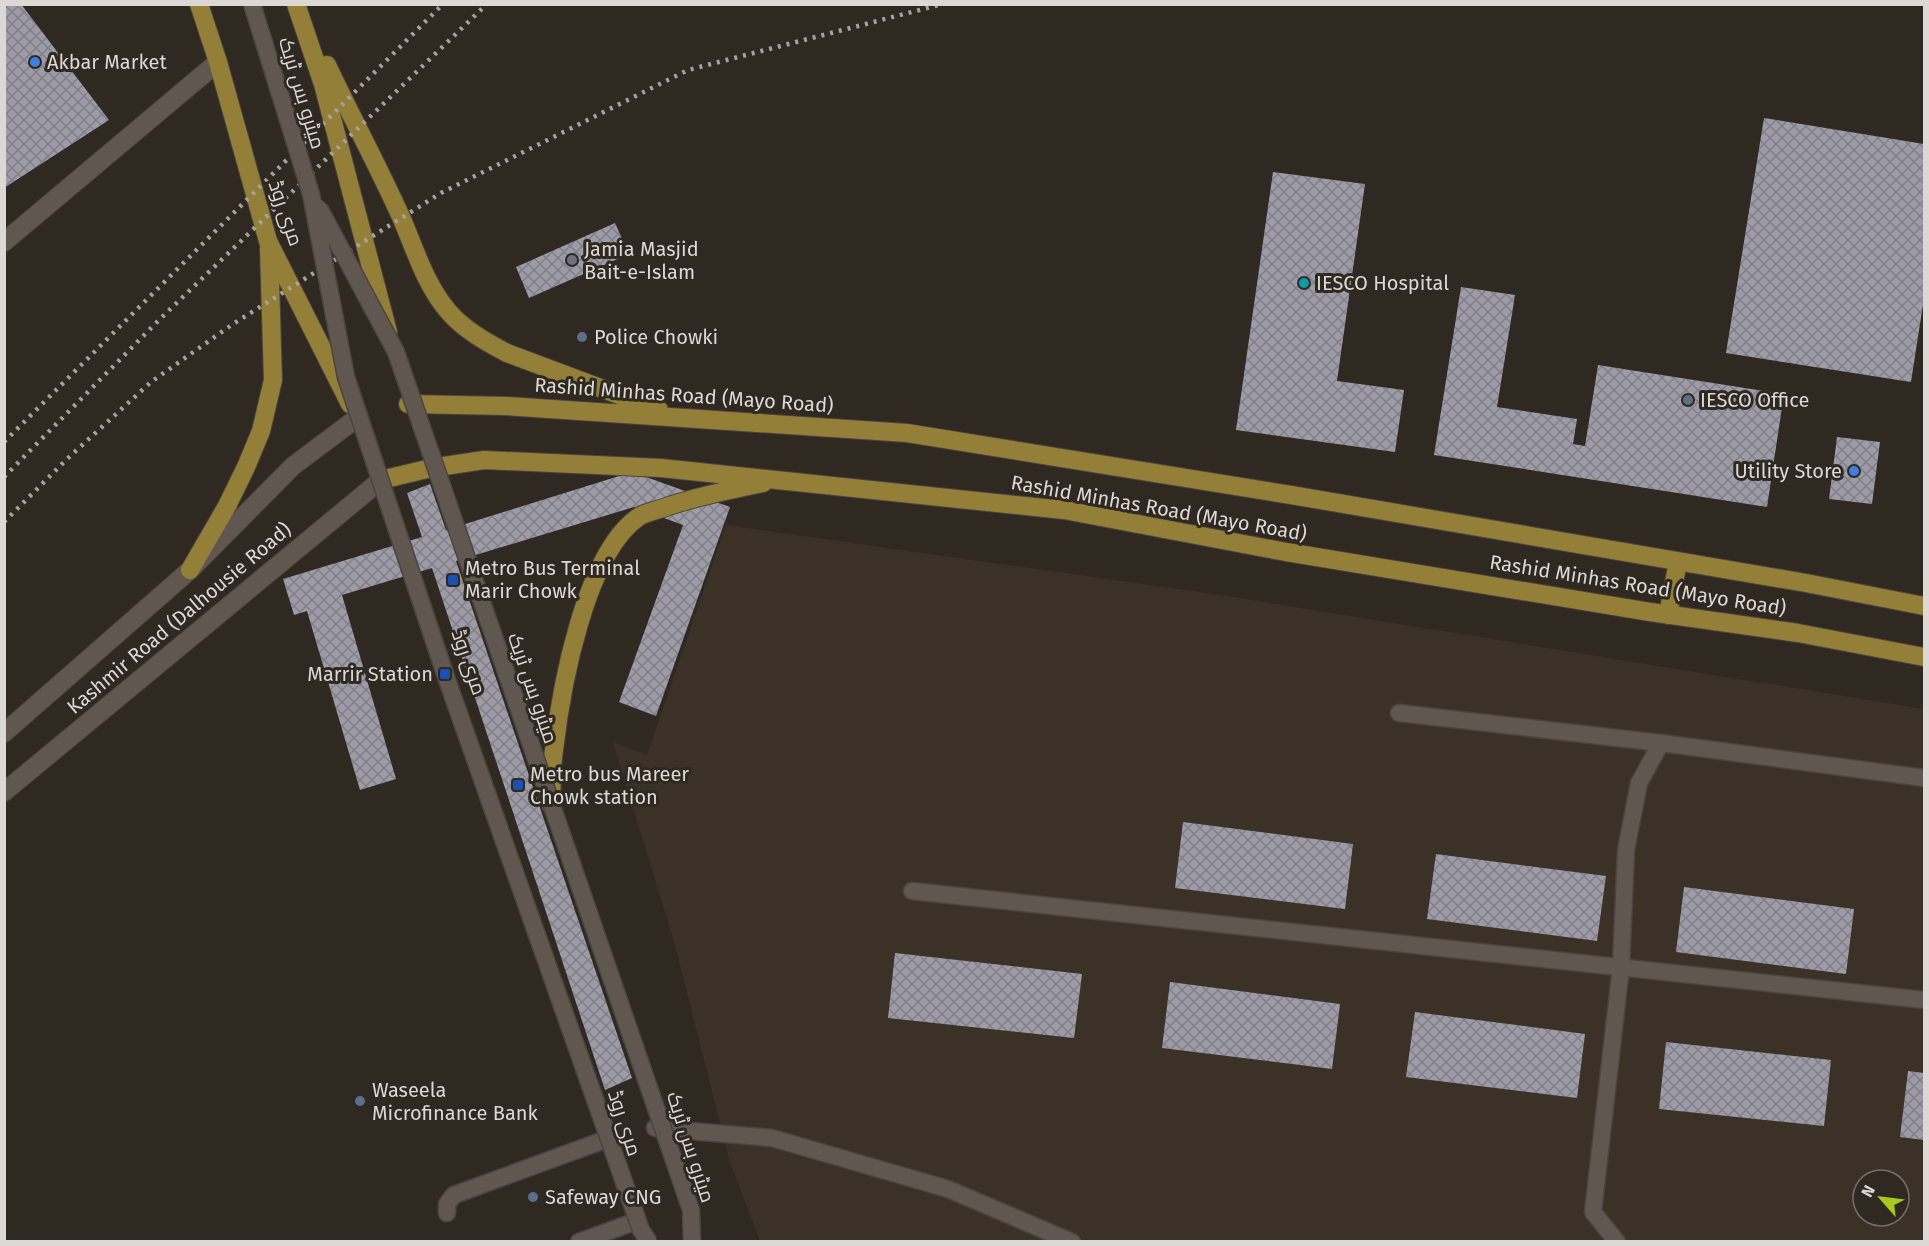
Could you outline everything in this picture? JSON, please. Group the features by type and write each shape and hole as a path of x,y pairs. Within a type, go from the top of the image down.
{"main road":[{"name":"مری روڈ","path":"199,4 218,62 268,241 357,418 381,480 516,861 640,1242"},
{"name":"مری روڈ","path":"296,4 323,84 414,427 431,468 551,818 693,1242"},
{"path":"296,4 401,216 419,262 436,295 449,312 485,341 507,353 679,418"},
{"path":"4,242 218,62"},
{"path":"190,570 227,506 246,467 261,430 273,380 268,241"},
{"name":"Rashid Minhas Road (Mayo Road)","path":"408,404 506,406 907,433 1297,496 1806,583 1924,606"},
{"name":"Kashmir Road (Dalhousie Road)","path":"4,733 190,570 293,466 357,418"},
{"name":"Rashid Minhas Road (Mayo Road)","path":"381,480 431,468 484,460 661,468 1064,510 1286,552 1668,615 1798,633 1924,657"},
{"name":"Kashmir Road (Dalhousie Road)","path":"4,792 381,480"},
{"path":"551,818 553,752 567,674 593,580 617,538 640,516 658,509 692,498 779,480"},
{"path":"1668,615 1678,561"}],"lane":[{"name":"میٹرو بس ٹریک","path":"252,4 311,194 346,377 449,686 640,1230 649,1242"},
{"name":"میٹرو بس ٹریک","path":"311,194 396,352 691,1210 693,1242"},
{"path":"1399,712 1661,743 1924,778"},
{"path":"1617,1242 1593,1212 1621,967 1626,850 1639,783 1661,743"},
{"path":"912,891 1924,1000"},
{"path":"655,1128 772,1138 948,1190 1072,1242"},
{"path":"447,1213 447,1204 454,1195 607,1138"},
{"path":"579,1242 634,1222"}],"shaded area":[{"path":"726,525 1227,596 1924,709 1924,1241 760,1241 730,1162 675,945 613,742 647,755"}],"building":[{"name":"Akbar Market","path":"4,4 21,4 109,120 4,188"},
{"path":"1764,118 1924,144 1924,298 1911,382 1726,353"},
{"name":"IESCO Hospital","path":"1273,172 1365,184 1337,381 1404,390 1395,452 1236,430"},
{"name":"Jamia Masjid Bait-e-Islam","path":"615,223 629,254 529,298 516,267"},
{"name":"IESCO Office","path":"1461,287 1515,295 1497,407 1577,419 1573,444 1585,446 1598,365 1784,394 1767,507 1434,455"},
{"name":"Utility Store","path":"1837,437 1880,442 1872,504 1829,499"},
{"path":"632,472 730,507 656,716 619,702 683,525 634,507 456,561 632,1078 605,1090 432,568 342,595 396,779 360,790 307,611 294,615 283,579 422,537 407,493 430,484 446,530"},
{"path":"1183,822 1353,844 1345,909 1175,888"},
{"path":"1436,854 1606,876 1597,941 1427,919"},
{"path":"1684,887 1854,909 1846,974 1676,952"},
{"path":"895,953 1082,974 1074,1038 888,1018"},
{"path":"1170,982 1340,1004 1332,1069 1162,1048"},
{"path":"1415,1012 1585,1034 1577,1098 1406,1077"},
{"path":"1666,1042 1831,1060 1824,1126 1659,1109"},
{"path":"1908,1071 1924,1073 1924,1140 1900,1137"}],"railway":[{"path":"4,442 443,4"},
{"path":"4,477 158,321 487,4"},
{"path":"4,522 67,459 151,382 233,324 441,193 688,70 943,4"}],"place":[{"name":"Akbar Market","path":"35,62"},
{"name":"Jamia Masjid Bait-e-Islam","path":"572,260"},
{"name":"IESCO Hospital","path":"1304,283"},
{"name":"Police Chowki","path":"582,337"},
{"name":"IESCO Office","path":"1688,400"},
{"name":"Utility Store","path":"1854,471"},
{"name":"Metro Bus Terminal Marir Chowk","path":"453,580"},
{"name":"Marrir Station","path":"445,674"},
{"name":"Metro bus Mareer Chowk station","path":"518,785"},
{"name":"Waseela Microfinance Bank","path":"360,1101"},
{"name":"Safeway CNG","path":"533,1197"}]}
